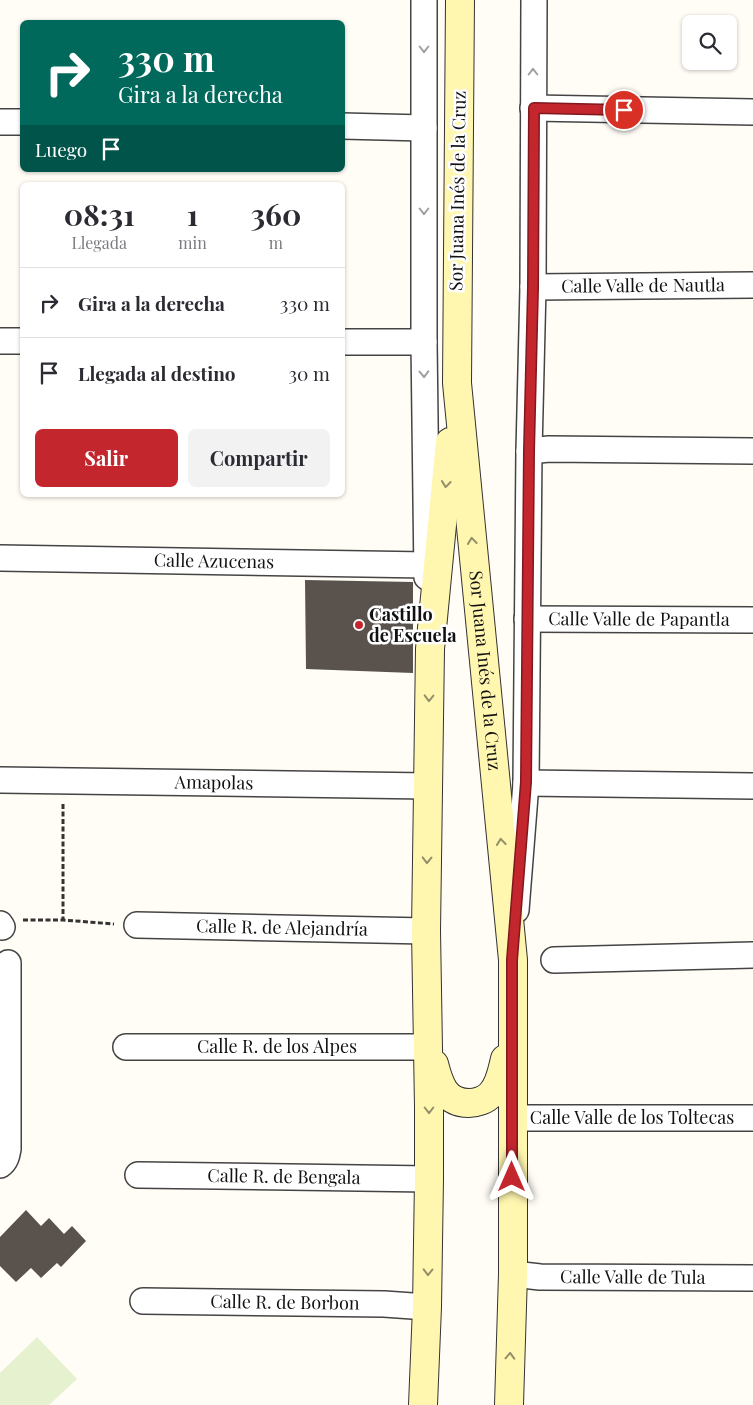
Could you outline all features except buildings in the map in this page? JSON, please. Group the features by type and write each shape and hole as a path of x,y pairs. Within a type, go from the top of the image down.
{"street":[{"path":"424,0 424,342 430,649"},
{"name":"Sor Juana Inés de la Cruz","path":"460,0 456,383 512,960 512,1033"},
{"path":"512,960 526,782 529,451 533,287 534,0"},
{"path":"534,108 753,112"},
{"path":"0,122 20,122"},
{"path":"345,126 424,128"},
{"name":"Calle Valle de Nautla","path":"533,287 753,285"},
{"path":"0,340 20,341"},
{"path":"345,342 424,342"},
{"name":"Sor Juana Inés de la Cruz","path":"428,1043 426,931 430,649 456,383"},
{"path":"529,451 753,451"},
{"name":"Calle Azucenas","path":"0,558 427,565"},
{"name":"Calle Valle de Papantla","path":"527,619 753,620"},
{"name":"Amapolas","path":"0,780 428,786"},
{"path":"526,782 753,786"},
{"name":"Calle R. de Alejandría","path":"137,925 426,931"},
{"path":"554,960 753,955"},
{"path":"0,1165 6,1157 8,1149 4,1042 8,963"},
{"path":"428,1043 438,1082 448,1096 462,1103 476,1103 490,1095 500,1081 512,1033"},
{"path":"509,1405 513,1274 512,1033"},
{"path":"423,1405 429,1178 428,1043"},
{"name":"Calle R. de los Alpes","path":"126,1047 428,1043"},
{"name":"Calle Valle de los Toltecas","path":"512,1118 753,1118"},
{"name":"Calle R. de Bengala","path":"138,1175 429,1178"},
{"name":"Calle Valle de Tula","path":"513,1274 540,1277 753,1278"},
{"name":"Calle R. de Borbon","path":"143,1301 384,1304 427,1307"}],"path":[{"path":"63,781 63,920"},
{"path":"6,924 63,920 137,925"}],"green space":[{"path":"37,1337 77,1379 49,1405 0,1405 0,1373"}],"place":[{"name":"Castillo de Escuela","path":"359,625"}],"route":[{"path":"512,1177 512,960 526,782 534,108 624,110"}]}
